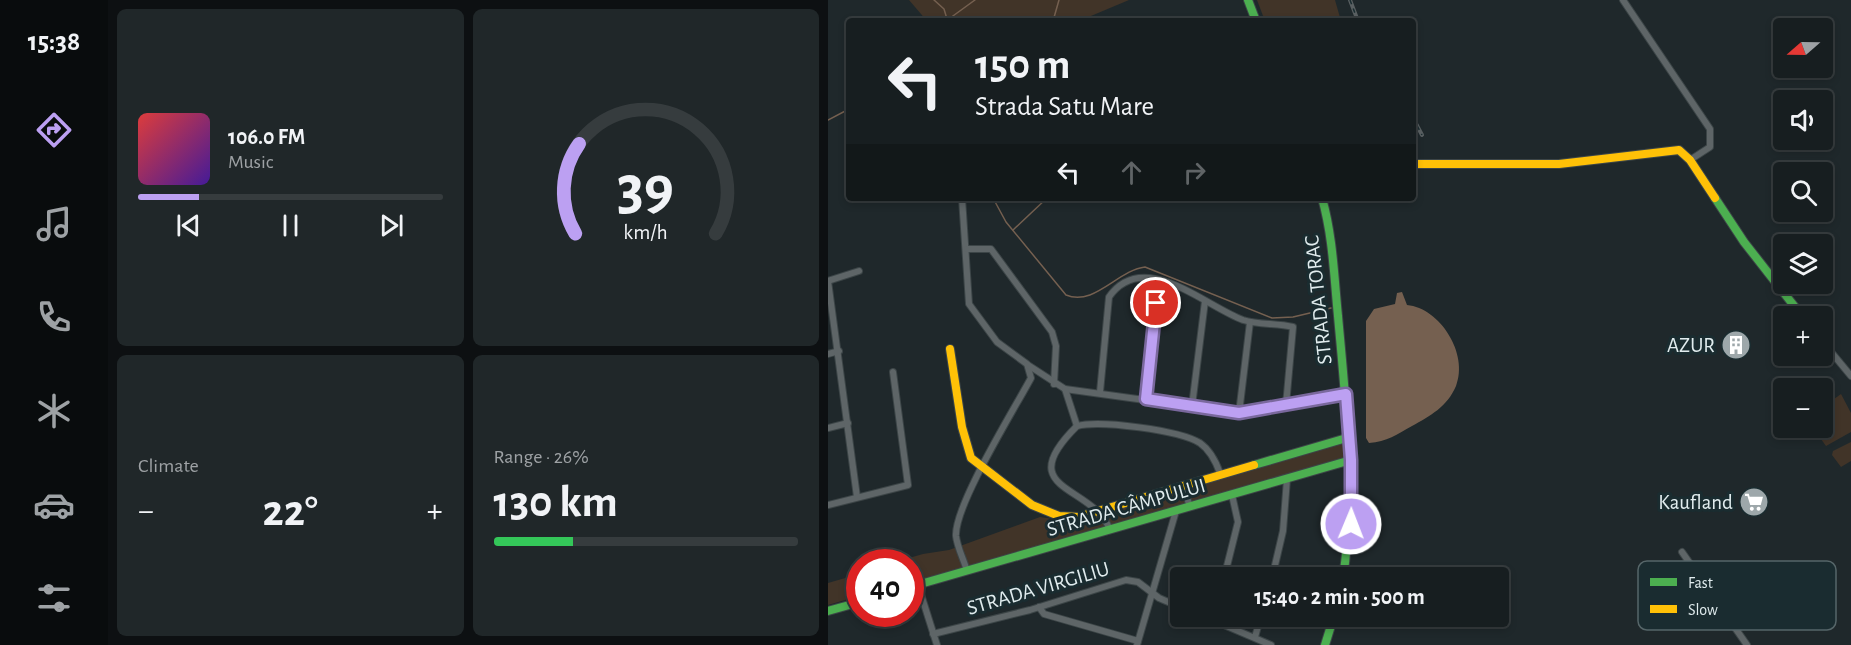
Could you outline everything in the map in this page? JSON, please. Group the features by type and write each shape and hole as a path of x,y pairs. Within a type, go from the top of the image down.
{"street":[{"path":"1248,0 1255,18"},
{"path":"1623,0 1710,129 1710,147 1690,160"},
{"path":"1416,164 1559,164 1678,150 1690,160 1744,242 1794,306"},
{"path":"962,201 967,249 965,282 969,304 997,342 1054,384 1065,389 1100,392 1239,413 1346,394"},
{"name":"STRADA TORAC","path":"1323,201 1328,221 1350,437 1351,524 1345,567"},
{"path":"967,249 991,249 1047,325 1056,346 1054,384"},
{"path":"857,497 828,281 859,272"},
{"path":"1100,392 1108,301 1111,294 1131,280 1143,278 1172,283 1250,322 1293,327 1286,405"},
{"path":"1146,399 1158,280"},
{"path":"1192,406 1205,301"},
{"path":"1239,413 1250,322"},
{"path":"950,349 971,458 1044,511 1070,518 1350,437"},
{"path":"828,354 839,351"},
{"path":"1833,354 1851,376"},
{"path":"967,571 958,542 957,529 981,466 1031,378 1027,364"},
{"path":"828,505 908,485 893,372"},
{"path":"1031,378 1043,375"},
{"path":"1065,389 1077,426"},
{"path":"828,428 848,423"},
{"path":"1077,426 1123,424 1193,440 1206,449 1220,474"},
{"path":"1077,426 1054,458 1052,473 1059,486 1099,510 1110,530"},
{"name":"STRADA CÂMPULUI","path":"924,583 1351,460"},
{"path":"1274,567 1282,531 1287,479"},
{"path":"1183,485 1190,507"},
{"path":"1227,567 1238,522 1232,495"},
{"path":"1039,607 1044,614 1137,643 1176,511"},
{"path":"1682,552 1688,561"},
{"name":"STRADA VIRGILIU","path":"933,634 1039,607 1126,580 1138,582 1153,594 1170,602"},
{"path":"828,611 846,606"},
{"path":"924,611 937,645"},
{"path":"1233,627 1271,645"},
{"path":"1255,637 1258,627"},
{"path":"1325,645 1331,627"},
{"path":"1737,630 1747,645"}],"shaded area":[{"path":"909,0 1129,0 1086,18 924,18"},
{"path":"1257,0 1335,0 1340,18 1264,18"},
{"path":"1402,292 1407,305 1430,314 1449,335 1455,347 1459,373 1456,386 1448,400 1437,410 1392,437 1369,443 1366,438 1366,321 1374,309 1395,304 1397,293"},
{"path":"1841,394 1851,413 1851,432 1826,446 1820,438 1833,438 1833,400"},
{"path":"1346,441 1348,458 924,578 924,554 949,550 1040,517 1073,522"},
{"path":"1851,442 1851,461 1841,467 1832,455 1833,451"},
{"path":"846,578 846,600 828,605 828,583"}],"waterway":[{"path":"934,0 944,9 947,18"},
{"path":"950,18 975,0"},
{"path":"1054,18 1059,0"},
{"path":"828,120 846,111"},
{"path":"995,201 1006,222 1066,295 1086,296 1125,274 1145,267 1272,318 1293,317 1331,308"},
{"path":"1013,230 1044,201"}],"railway":[{"path":"1350,0 1357,18"},
{"path":"1416,124 1422,135"}],"traffic: fast":[{"path":"1248,0 1255,18"},
{"path":"1715,198 1744,242 1794,306"},
{"path":"1323,201 1333,257 1348,447 1349,512 1344,567"},
{"path":"1254,465 1350,437"},
{"path":"924,583 1351,460"},
{"path":"828,611 846,606"},
{"path":"1325,645 1331,627"}],"traffic: slow":[{"path":"1416,164 1559,164 1679,150 1690,160 1715,198"},
{"path":"950,349 962,427 971,458 1032,505 1059,516 1078,517 1254,465"}],"place":[{"name":"AZUR","path":"1736,345"},
{"name":"Kaufland","path":"1754,502"}],"route":[{"path":"1156,303 1146,399 1239,413 1346,394 1351,460 1351,524"}]}
